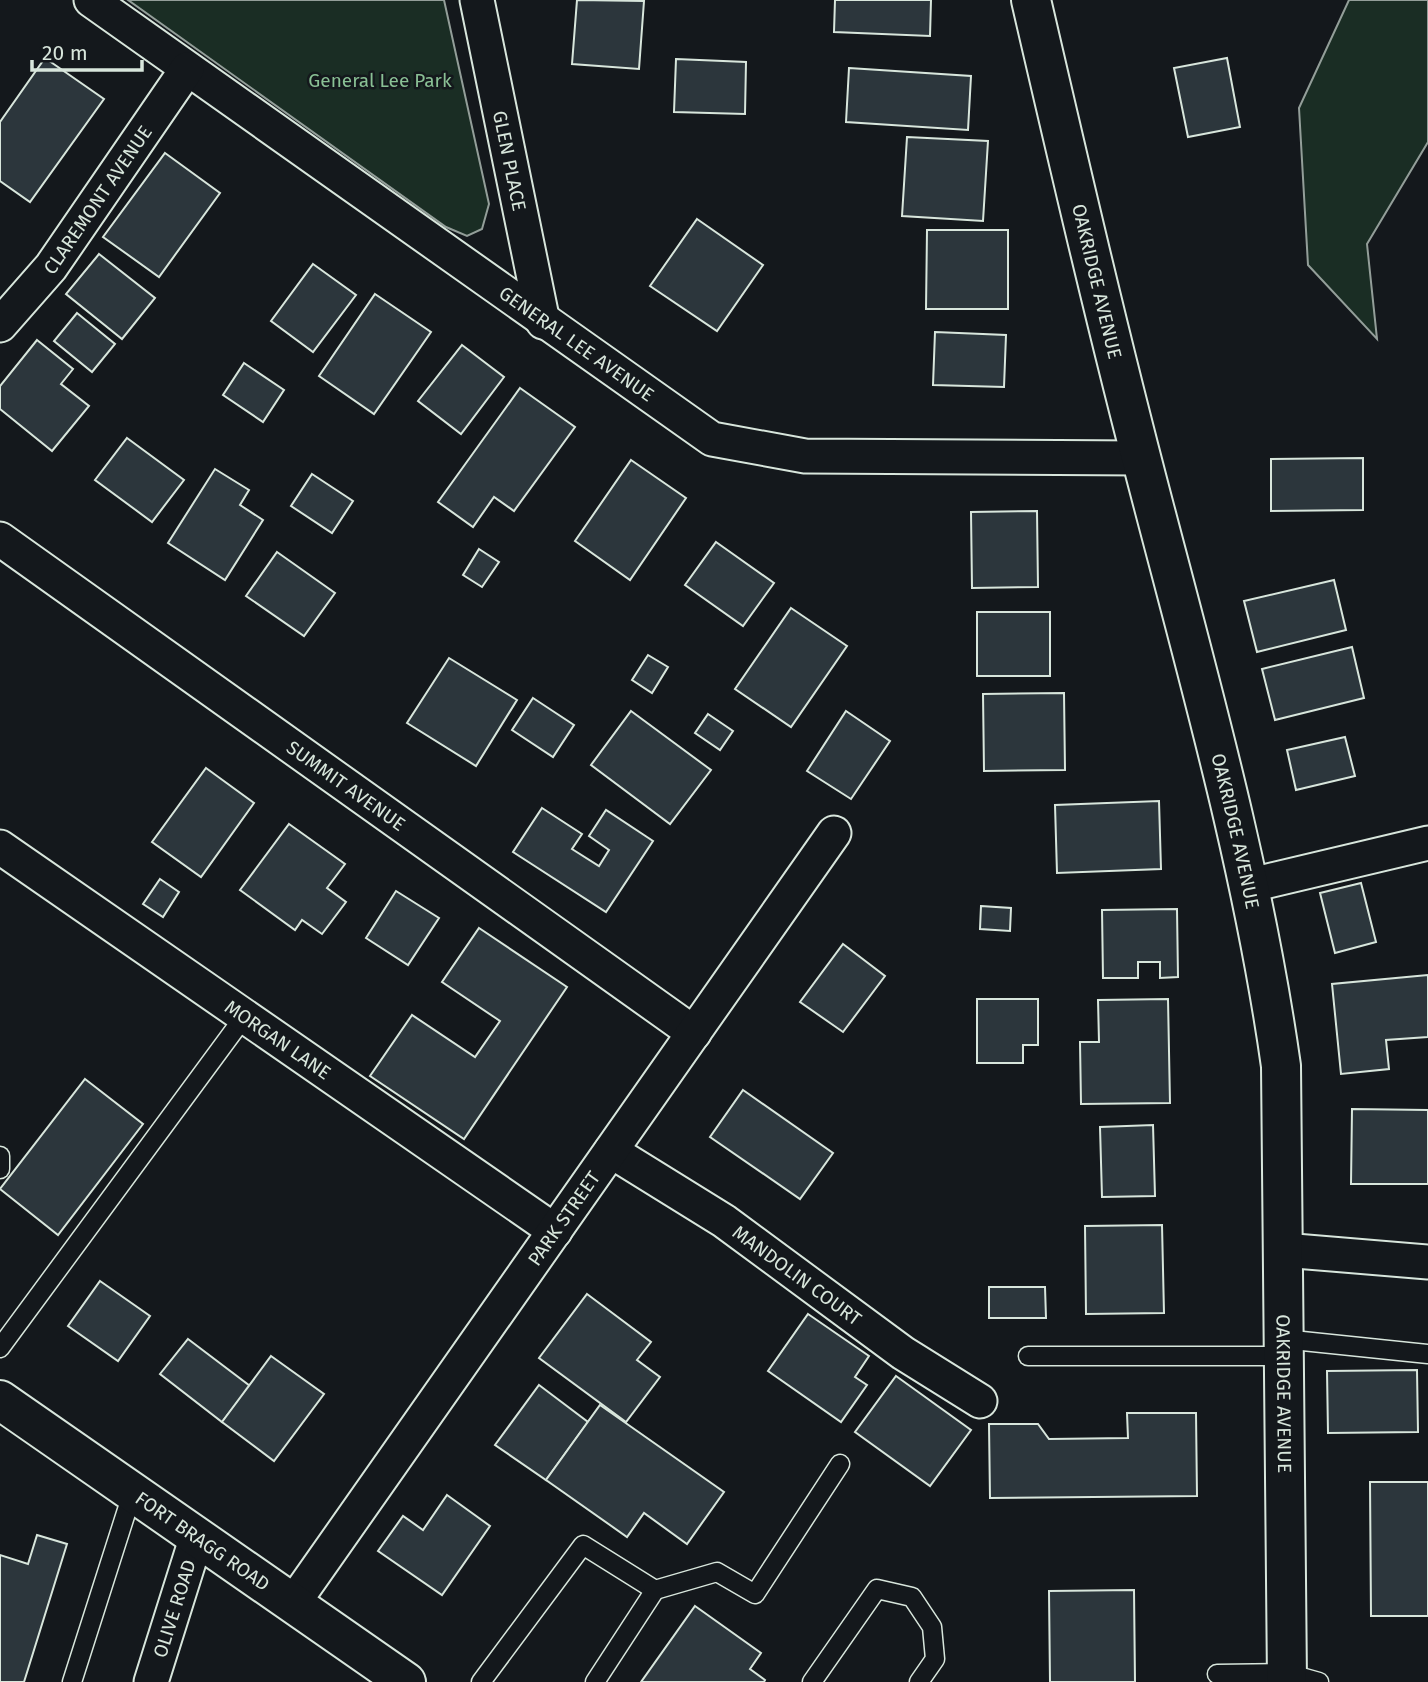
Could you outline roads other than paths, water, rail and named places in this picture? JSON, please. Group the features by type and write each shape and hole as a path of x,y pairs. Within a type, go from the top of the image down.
{"street":[{"name":"GENERAL LEE AVENUE","path":"91,0 712,439 804,456 1141,458"},
{"name":"GLEN PLACE","path":"477,0 543,322"},
{"name":"OAKRIDGE AVENUE","path":"1031,0 1103,313 1251,884 1267,966 1281,1066 1283,1348 1298,1679"},
{"name":"CLAREMONT AVENUE","path":"0,325 51,267 187,69"},
{"name":"SUMMIT AVENUE","path":"0,539 694,1033"},
{"name":"PARK STREET","path":"294,1602 834,833"},
{"path":"1251,884 1428,843"},
{"name":"MORGAN LANE","path":"0,847 555,1231"},
{"name":"MANDOLIN COURT","path":"611,1151 724,1221 903,1353 980,1401"},
{"path":"1283,1251 1428,1262"},
{"name":"FORT BRAGG ROAD","path":"0,1400 406,1682"},
{"name":"OLIVE ROAD","path":"151,1682 197,1536"}],"lane":[{"path":"0,1348 244,1017"},
{"path":"0,1156 0,1168"},
{"path":"1028,1356 1283,1348 1428,1354"},
{"path":"595,1682 655,1590 717,1572 755,1594 840,1464"},
{"path":"72,1682 133,1491"},
{"path":"481,1682 583,1545 655,1590"},
{"path":"813,1682 877,1589 912,1597 932,1627 935,1659 919,1682"},
{"path":"1217,1674 1298,1679"}],"park label":[{"name":"General Lee Park","path":"380,80"}]}
